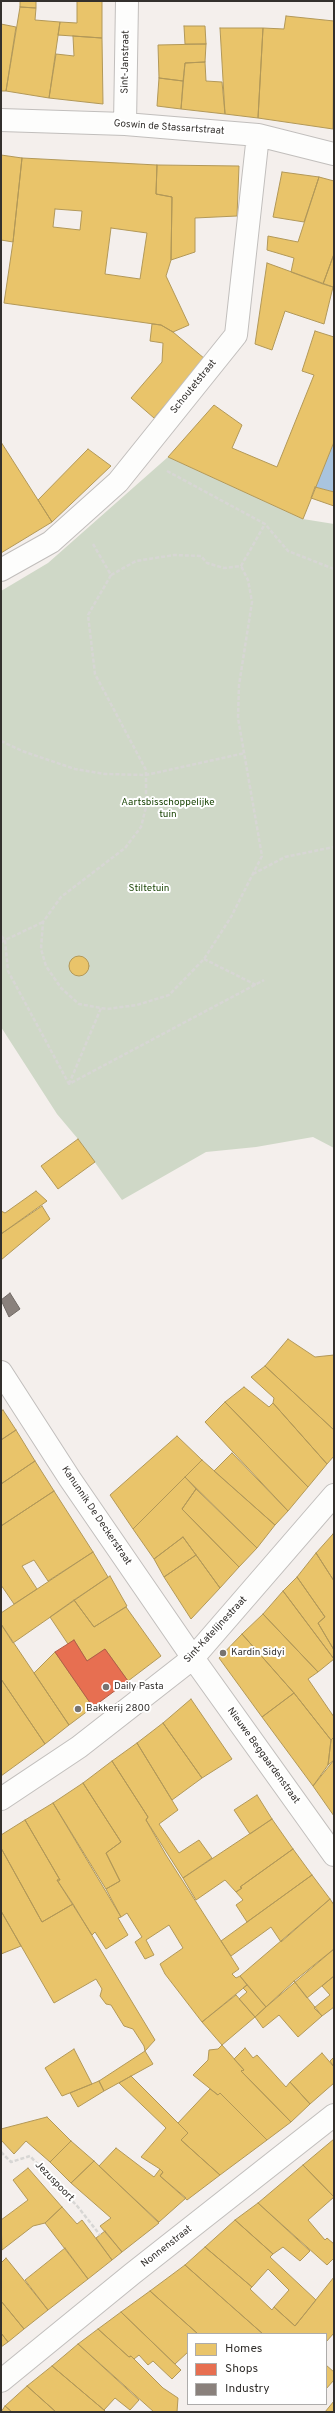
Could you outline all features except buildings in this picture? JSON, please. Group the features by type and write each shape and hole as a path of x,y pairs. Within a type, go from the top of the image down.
{"street":[{"name":"Sint-Janstraat","path":"125,124 127,1"},
{"name":"Goswin de Stassartstraat","path":"1,120 125,124 258,135 334,154"},
{"name":"Schoutetstraat","path":"1,570 51,542 118,482 236,335 258,135"},
{"name":"Kanunnik De Deckerstraat","path":"1,1372 70,1479 193,1658"},
{"name":"Sint-Katelijnestraat","path":"1,1799 79,1748 193,1658 334,1495"},
{"name":"Nieuwe Beggaardenstraat","path":"193,1658 334,1855"},
{"name":"Nonnenstraat","path":"1,2381 132,2274 334,2114"}],"path":[{"path":"162,476 168,470 265,524 288,551 334,569"},
{"path":"241,566 265,524"},
{"path":"87,547 97,537"},
{"path":"92,543 111,576"},
{"path":"1,942 43,922 61,898 125,848 142,827 146,807 146,770 95,674 88,615 111,576 136,561 174,556 201,556 207,563 224,568 241,566"},
{"path":"43,922 41,948 46,966 60,988 79,1004 101,1008 137,1005 169,995 204,959 231,917 262,856 238,718 239,685 252,602 248,580 241,566"},
{"path":"1,741 22,751 75,769 105,774 146,775 245,753"},
{"path":"253,875 286,857 334,847"},
{"path":"1,936 5,940 8,971 69,1084"},
{"path":"204,959 256,985"},
{"path":"69,1084 264,980"},
{"path":"69,1084 101,1008"},
{"name":"Jezuspoort","path":"1,2152 11,2162 30,2156 78,2207 100,2235"}],"green space":[{"name":"Aartsbisschoppelijke tuin","path":"168,457 303,519 334,524 334,1148 313,1137 256,1147 206,1152 122,1200 78,1139 57,1114 1,1027 1,591 48,563"}],"water":[{"path":"334,442 334,492 315,487"}],"place":[{"name":"Kardin Sidyi","path":"223,1653"},
{"name":"Daily Pasta","path":"106,1687"},
{"name":"Bakkerij 2800","path":"78,1709"}],"park label":[{"name":"Stiltetuin","path":"149,889"}]}
